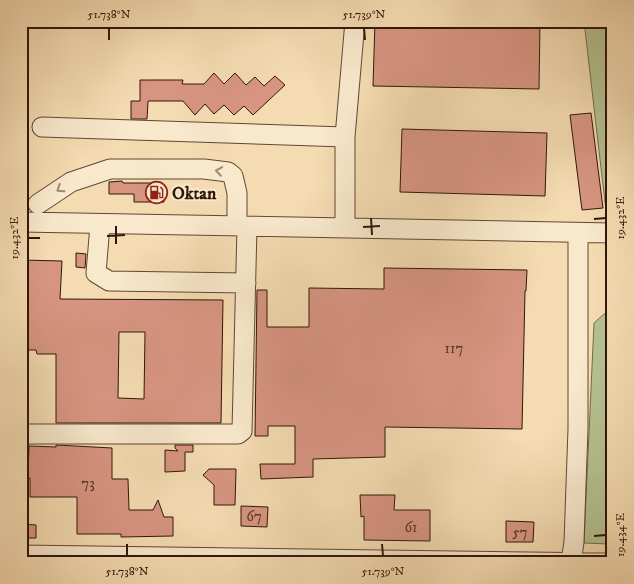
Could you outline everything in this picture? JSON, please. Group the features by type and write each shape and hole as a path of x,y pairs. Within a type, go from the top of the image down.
{"street":[{"path":"345,228 345,137 355,21"},
{"path":"42,127 345,137"},
{"path":"21,434 238,434 242,431 243,422 246,283 242,226 233,176 228,172 204,169 110,169 71,182 38,204"},
{"path":"21,222 613,233"},
{"path":"100,224 96,274 109,281 246,283"},
{"path":"571,562 574,542 578,429 578,232"},
{"path":"21,555 607,563"}],"green space":[{"path":"584,21 613,21 613,211 606,211"},
{"path":"604,314 613,314 613,447 608,447 608,544 584,543 594,323"}],"building":[{"path":"375,21 540,21 539,89 373,86"},
{"path":"214,73 224,84 235,73 246,85 255,77 264,86 275,76 285,85 253,115 244,106 234,115 224,105 214,114 205,104 195,115 183,101 148,101 147,119 131,119 131,101 140,101 140,80 183,80 182,84 204,84"},
{"path":"591,113 603,208 582,210 570,115"},
{"path":"402,129 547,133 545,196 400,192"},
{"path":"122,181 123,183 160,183 164,186 164,202 134,202 134,194 109,194 109,182"},
{"path":"76,253 86,254 85,268 76,267"},
{"path":"21,260 62,261 60,299 223,300 221,423 56,423 56,354 37,354 36,350 21,350","holes":["119,332 145,332 144,399 118,398"]},
{"path":"384,268 527,270 522,429 385,427 385,457 313,459 313,477 261,479 260,464 295,464 295,426 268,426 268,436 255,436 257,290 267,290 267,327 309,327 309,288 384,289"},
{"path":"56,445 112,448 112,479 128,479 129,510 153,510 158,500 164,517 173,517 173,536 121,537 121,534 77,534 77,497 30,497 30,478 28,478 29,446 56,447"},
{"path":"175,445 193,445 193,452 185,452 185,471 165,472 165,450 178,451"},
{"path":"209,469 236,469 235,505 214,505 214,485 203,475"},
{"path":"360,495 395,495 394,510 430,510 430,541 364,540 364,516 361,517"},
{"path":"241,506 268,507 267,527 241,526"},
{"path":"506,521 534,522 533,542 506,542"},
{"path":"21,524 36,525 36,538 21,538"}],"place":[{"name":"Oktan","path":"156,193"}]}
